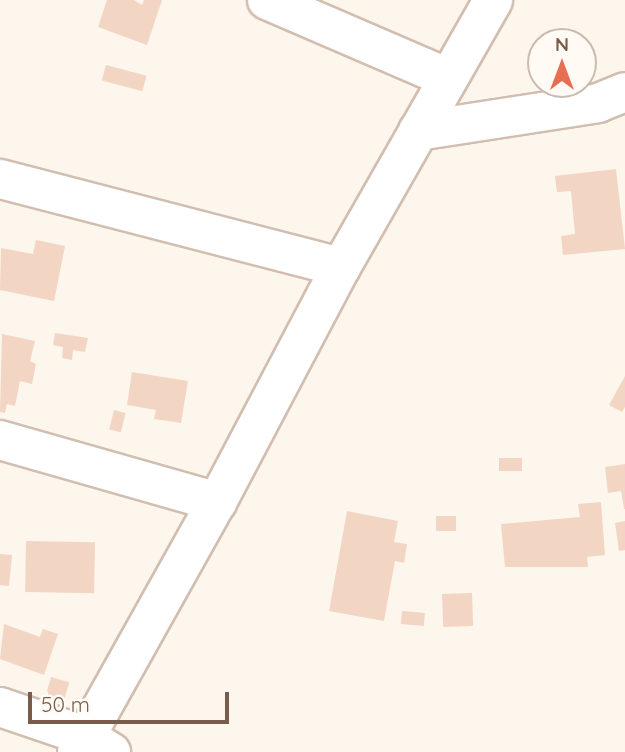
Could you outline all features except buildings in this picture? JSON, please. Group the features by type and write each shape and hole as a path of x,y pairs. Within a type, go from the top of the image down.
{"street":[{"path":"267,0 448,78"},
{"path":"0,707 91,747 341,267 493,0"},
{"path":"418,131 598,103 625,92"},
{"path":"0,179 341,267"},
{"path":"0,440 217,502"}]}
